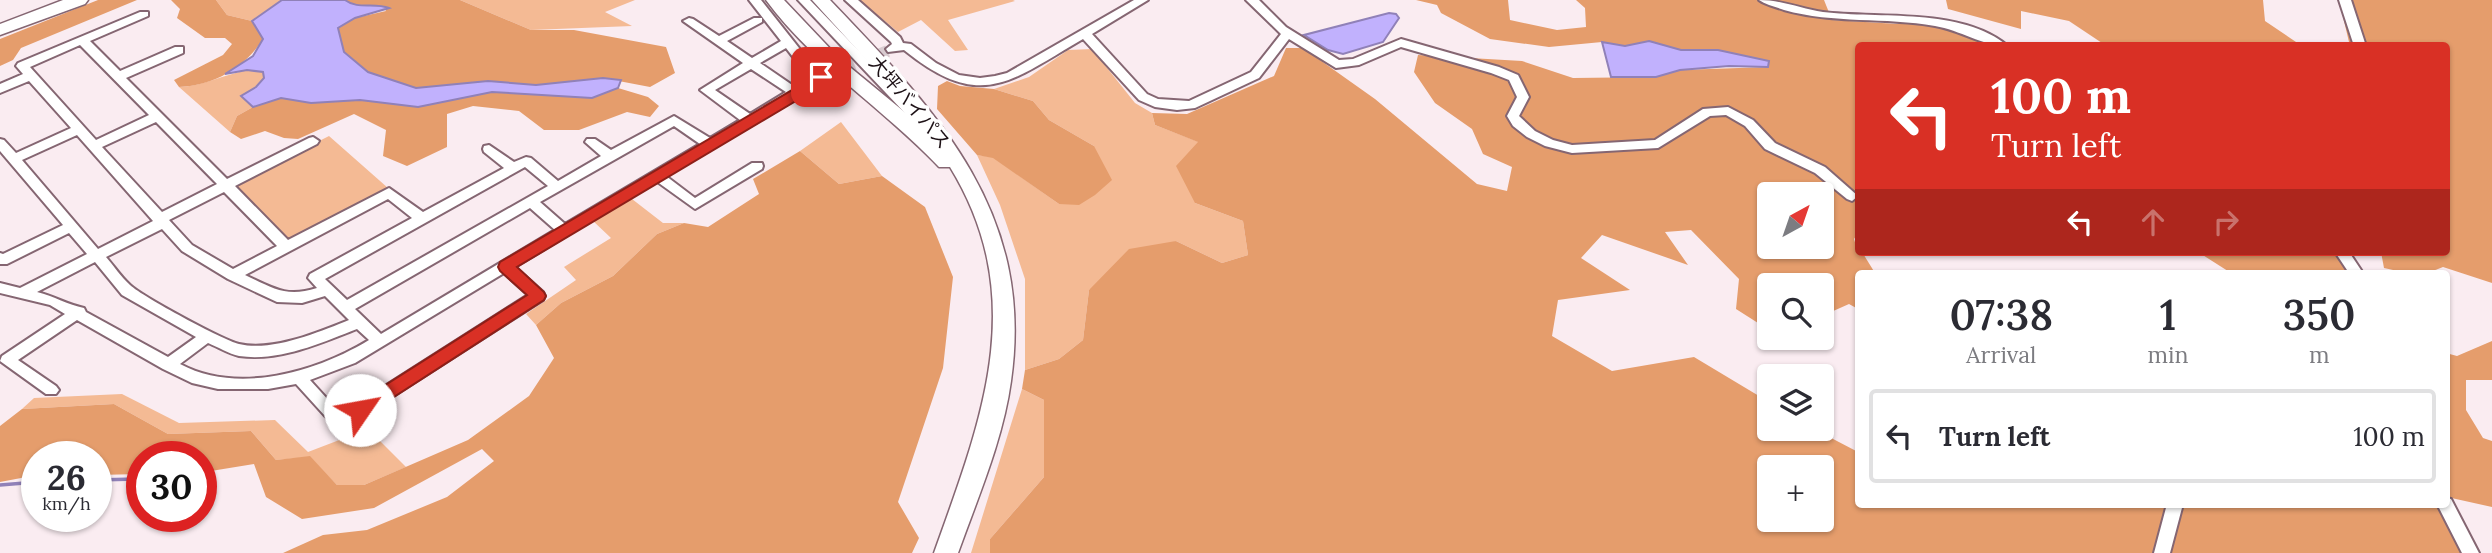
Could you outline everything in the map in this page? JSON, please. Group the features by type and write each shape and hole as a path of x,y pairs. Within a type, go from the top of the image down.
{"highway":[{"path":"0,23 63,0"},
{"path":"0,30 79,0"},
{"name":"大坪バイパス","path":"775,0 834,63 911,126 945,159 973,201 998,255"},
{"name":"大坪バイパス","path":"821,0 952,150 977,199 998,255 1006,313 1001,379 984,443 946,553"}],"street":[{"path":"0,288 54,301 79,312 192,377 218,383 268,383 299,378 350,359 824,77 814,76 755,0"},
{"path":"804,0 930,133 977,199"},
{"path":"851,0 897,40 895,47 907,47 951,78 970,82 992,82 1011,76 1142,0"},
{"path":"1252,0 1289,33 1336,64 1346,65 1374,57 1394,44 1401,43 1514,78 1521,89 1521,104 1513,116 1517,123 1531,134 1549,143 1572,149 1658,144 1707,112 1728,111 1749,123 1770,146 1820,170 1852,195"},
{"path":"1765,0 1822,15 1904,17 1945,22 1982,34 1995,42"},
{"path":"2346,0 2359,42"},
{"path":"144,14 22,66 187,248 233,275 282,298 302,298 327,290"},
{"path":"719,41 758,20"},
{"path":"689,21 797,94"},
{"path":"1085,33 1143,97 1155,103 1177,106 1191,105 1255,75 1289,33"},
{"path":"82,40 286,246"},
{"path":"751,121 706,90 789,41"},
{"path":"118,77 179,50"},
{"path":"0,89 30,76"},
{"path":"93,146 156,117"},
{"path":"345,308 674,120 711,145"},
{"path":"13,159 78,130"},
{"path":"24,292 313,141"},
{"path":"592,142 610,156"},
{"path":"0,143 127,291 207,336 239,350 268,350 312,341 359,322"},
{"path":"489,149 513,168"},
{"path":"379,341 315,278 526,161 557,187"},
{"path":"658,176 695,204 757,166"},
{"path":"233,275 389,192 421,218"},
{"path":"531,202 565,231"},
{"path":"0,258 2,260 72,226"},
{"path":"299,378 340,423 538,296 506,267"},
{"path":"51,390 7,360 79,312"},
{"path":"168,365 207,336"},
{"path":"2162,553 2174,508"},
{"path":"2447,508 2471,553"}],"shaded area":[{"path":"98,0 137,0 21,48 13,60 0,66 0,39"},
{"path":"171,0 216,0 227,15 252,21 263,39 247,59 227,74 204,83 179,87 174,80 223,55 232,44 225,38 205,38 177,18 180,9"},
{"path":"216,0 282,0 252,21 227,15"},
{"path":"282,0 345,0 355,5 389,8 355,18 338,28 344,52 368,72 416,88 488,81 536,85 603,78 621,80 618,88 592,98 492,92 418,107 360,100 311,103 281,98 253,107 241,96 256,87 264,78 263,72 247,70 225,74 253,56 263,39 252,21"},
{"path":"345,0 460,0 531,30 574,30 666,47 675,73 650,87 603,78 536,85 488,81 417,88 368,72 344,52 337,29 355,18 386,11 383,6 353,6"},
{"path":"460,0 635,0 605,12 632,26 531,30"},
{"path":"859,0 1015,1 948,20 968,50 955,51 921,20 898,32"},
{"path":"1416,0 1508,0 1510,20 1557,30 1586,27 1585,8 1576,0 1824,0 1832,20 1898,24 1938,21 1974,28 2003,42 1855,42 1855,256 1864,256 1873,270 1855,270 1855,307 1849,304 1834,311 1834,273 1757,273 1757,322 1736,309 1739,279 1691,230 1665,232 1688,265 1602,235 1581,258 1630,290 1558,300 1552,336 1612,371 1694,357 1757,395 1757,441 1834,439 1855,450 1855,508 2442,508 2471,553 990,553 990,539 1044,477 1044,400 1022,389 1025,370 1059,359 1083,340 1089,290 1129,249 1176,241 1222,263 1248,255 1243,221 1195,203 1176,166 1198,142 1155,125 1152,113 1187,114 1274,76 1286,48 1303,48 1375,99 1477,184 1507,191 1512,167 1483,154 1472,129 1435,103 1414,72 1418,55 1522,61 1573,78 1656,77 1680,70 1768,67 1718,50 1681,50 1649,41 1625,46 1602,42 1549,47 1490,39 1441,13 1437,5"},
{"path":"1946,0 2263,0 2265,21 2296,42 2100,42 2069,21 2021,11 2021,29 1948,9"},
{"path":"2339,0 2492,0 2492,283 2443,267 2434,270 2384,268 2382,256 2450,256 2450,42 2349,42"},
{"path":"1389,13 1396,14 1399,18 1383,42 1343,54 1328,50 1304,35"},
{"path":"1649,41 1681,50 1718,50 1769,61 1768,67 1729,66 1680,70 1656,77 1611,77 1602,42 1625,46"},
{"path":"1092,49 1135,103 1152,113 1155,125 1199,142 1195,203 1243,221 1248,255 1222,263 1176,241 1089,290 1083,340 1059,359 1025,370 1025,279 1000,205 977,155 993,157 1059,204 1094,146 1049,120 1033,101 994,89 1029,77 1068,50"},
{"path":"247,70 263,71 264,78 242,96 253,107 237,116 230,132 179,87 196,85"},
{"path":"947,81 960,86 994,89 1033,101 1049,120 1094,146 1112,180 1079,205 1059,204 993,158 977,155 937,109 938,86"},
{"path":"618,88 648,97 659,106 650,117 627,112 579,130 544,130 519,111 473,106 447,114 447,147 407,166 383,156 386,130 354,114 298,139 284,138 265,131 241,139 230,132 237,116 253,107 281,98 311,103 360,100 418,107 492,92 592,98"},
{"path":"841,122 882,176 839,184 800,151"},
{"path":"329,136 388,188 288,242 231,186"},
{"path":"800,151 839,184 882,176 925,207 953,277 943,368 898,502 919,538 912,553 283,553 323,535 367,530 447,497 494,461 482,449 374,508 302,519 266,497 254,464 217,470 217,441 126,441 126,474 112,475 112,441 21,441 21,478 0,482 0,426 22,409 114,404 168,434 251,431 276,460 310,456 337,485 364,485 468,440 529,396 554,358 536,325 561,303 613,276 657,234 684,223 708,227 759,194 753,179"},
{"path":"632,199 663,223 684,223 657,234 613,276 561,303 536,325 526,314 576,280 564,267 611,238 592,220"},
{"path":"2204,256 2341,256 2346,270 2226,270"},
{"path":"2492,341 2492,380 2466,380 2466,410 2483,438 2492,441 2492,507 2450,498 2450,354 2457,356"},
{"path":"1022,389 1044,400 1044,477 990,539 990,553 971,553"},
{"path":"122,394 179,423 275,420 308,452 368,429 406,467 364,485 337,485 310,457 276,460 251,431 168,434 114,404 22,409 34,398"}],"waterway":[{"path":"112,480 126,479"},
{"path":"0,485 21,483"}],"tunnel":[{"path":"827,77 892,49"}],"route":[{"path":"360,410 538,296 506,267 817,83 821,77"}]}
